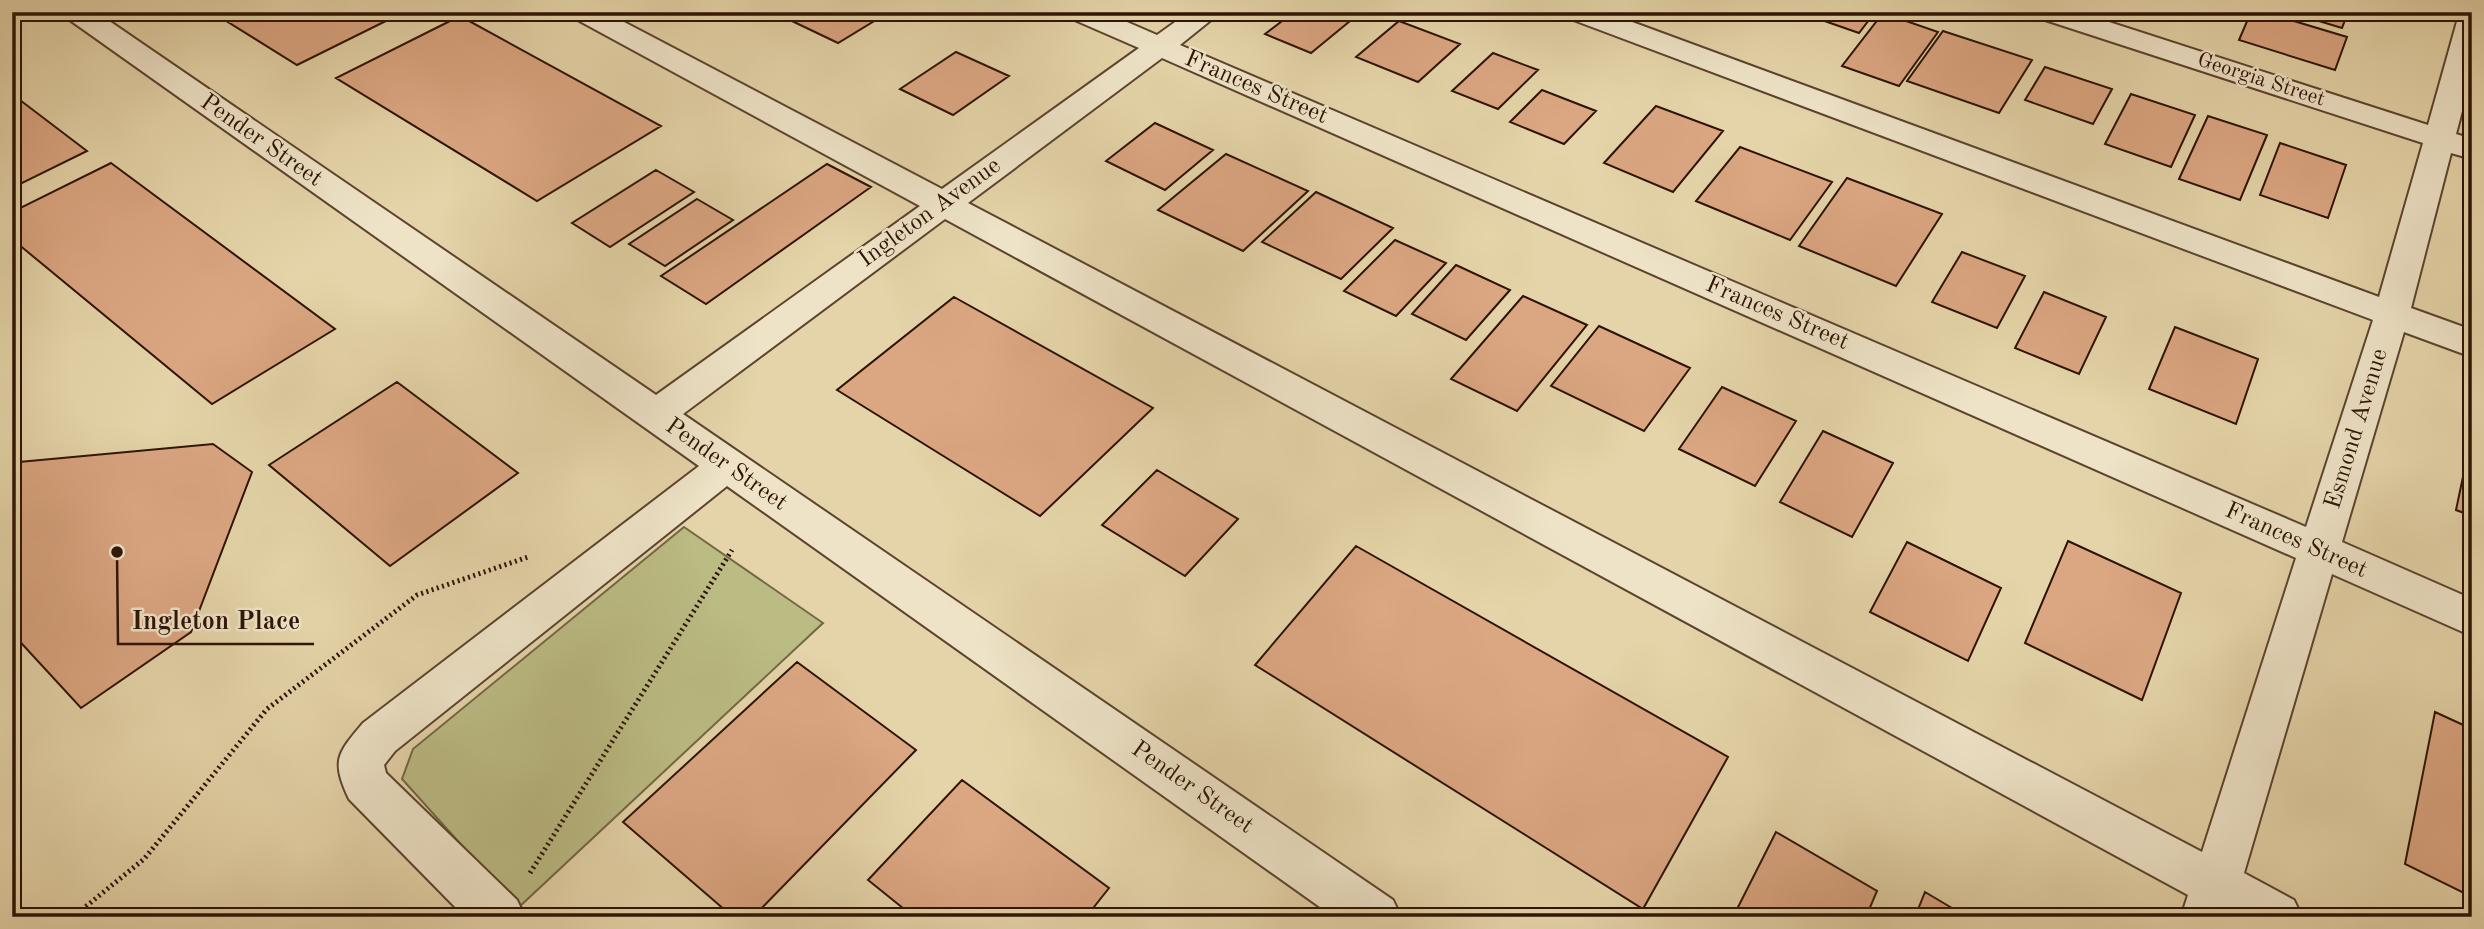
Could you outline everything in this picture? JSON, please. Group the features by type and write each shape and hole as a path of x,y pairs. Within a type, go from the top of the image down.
{"street":[{"name":"Pender Street","path":"77,12 1376,917"},
{"path":"584,12 943,203 2211,900 2277,917"},
{"name":"Frances Street","path":"1080,12 2472,618"},
{"name":"Ingleton Avenue","path":"655,415 1207,12"},
{"path":"1578,12 2472,344"},
{"name":"Georgia Street","path":"2049,12 2472,149"},
{"name":"Esmond Avenue","path":"2211,900 2392,314 2442,139 2472,18"},
{"path":"500,917 365,784 360,760 379,737 727,465"}],"path":[{"path":"525,881 732,550"},
{"path":"73,917 144,859 267,709 417,596 540,553"}],"green space":[{"path":"684,527 823,623 518,908 402,779 413,749"}],"building":[{"path":"248,12 404,12 297,65 228,22"},
{"path":"806,12 889,12 838,43 792,21"},
{"path":"1294,12 1361,12 1311,53 1265,34"},
{"path":"1817,12 1875,12 1859,33 1813,17"},
{"path":"2251,12 2264,12 2347,37 2335,70 2239,40"},
{"path":"2289,12 2348,12 2342,28"},
{"path":"1883,13 1938,32 1899,86 1842,66"},
{"path":"460,16 661,126 537,201 336,78"},
{"path":"1399,21 1460,44 1418,82 1356,57"},
{"path":"1943,31 2032,60 1999,113 1907,81"},
{"path":"956,52 1009,76 953,115 900,89"},
{"path":"1493,53 1538,70 1498,109 1452,91"},
{"path":"2045,67 2112,89 2093,124 2025,100"},
{"path":"1542,90 1596,111 1564,144 1510,122"},
{"path":"12,94 87,151 12,188"},
{"path":"2131,94 2195,115 2171,167 2105,144"},
{"path":"1656,106 1723,131 1673,192 1604,163"},
{"path":"2208,116 2267,135 2240,200 2179,179"},
{"path":"1155,123 1213,150 1165,190 1106,161"},
{"path":"2280,143 2346,165 2328,218 2260,195"},
{"path":"1740,147 1832,182 1790,240 1696,201"},
{"path":"1226,154 1308,191 1243,251 1158,210"},
{"path":"111,163 335,329 212,404 12,239 12,212"},
{"path":"827,164 871,187 706,304 661,276"},
{"path":"656,170 694,192 610,247 572,223"},
{"path":"1847,178 1942,214 1896,286 1799,246"},
{"path":"1316,192 1393,228 1341,279 1262,242"},
{"path":"697,199 733,220 665,266 629,244"},
{"path":"1395,240 1446,263 1396,316 1344,291"},
{"path":"1962,252 2025,276 1997,328 1932,302"},
{"path":"1456,265 1510,290 1466,340 1412,314"},
{"path":"2044,292 2106,317 2079,374 2015,348"},
{"path":"1523,296 1587,325 1517,411 1451,379"},
{"path":"954,297 1153,408 1040,516 837,390"},
{"path":"1599,326 1690,368 1644,431 1551,386"},
{"path":"2175,327 2258,359 2236,424 2149,389"},
{"path":"397,382 518,473 390,566 269,465"},
{"path":"1722,387 1796,421 1755,486 1679,449"},
{"path":"1823,431 1893,463 1852,537 1780,502"},
{"path":"2472,434 2472,516 2456,510"},
{"path":"213,444 252,472 191,632 81,708 12,633 12,466 19,462"},
{"path":"1157,470 1238,519 1185,576 1102,525"},
{"path":"2068,541 2181,593 2142,700 2025,643"},
{"path":"1907,542 2001,588 1968,661 1870,612"},
{"path":"1356,546 1728,757 1643,909 1255,665"},
{"path":"797,662 916,750 753,917 733,917 623,822"},
{"path":"2435,712 2472,729 2472,897 2405,864"},
{"path":"962,780 1109,888 1086,917 914,917 868,880"},
{"path":"1776,832 1877,891 1866,917 1733,917"},
{"path":"1925,892 1967,917 1915,917"}],"place":[{"name":"Ingleton Place","path":"117,552"}]}
